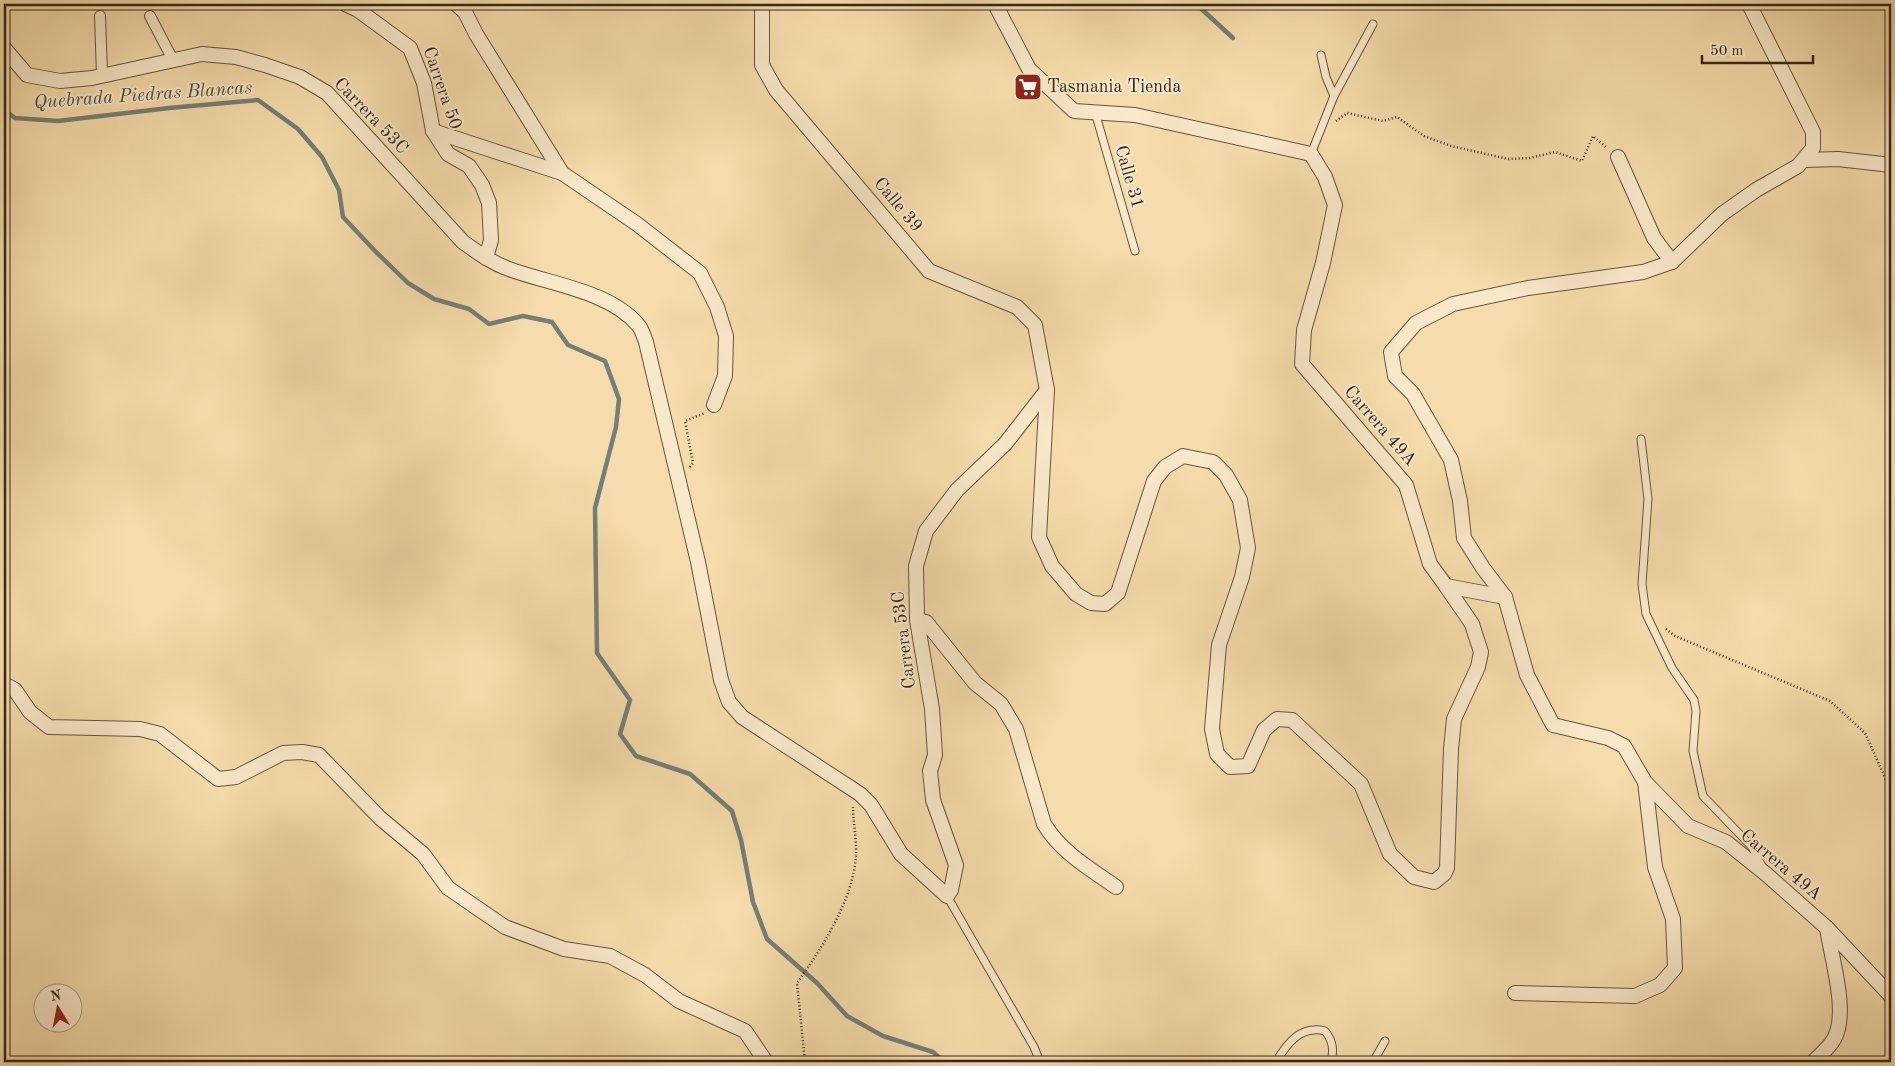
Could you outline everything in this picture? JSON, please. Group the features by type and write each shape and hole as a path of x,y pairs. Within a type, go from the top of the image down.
{"street":[{"name":"Carrera 50","path":"345,4 358,10 410,48 424,83 433,131 448,154 469,166 482,185 488,203 490,240 486,258"},
{"path":"456,4 465,12 476,34 562,173"},
{"name":"Calle 39","path":"762,4 762,65 776,90 929,271 1017,307 1035,325 1047,390 1039,537 1052,566 1076,594 1091,603 1105,604 1118,592 1154,481 1165,467 1183,456 1213,462 1226,475 1240,500 1248,548 1242,577 1219,645 1212,729 1217,754 1230,767 1248,766 1264,730 1277,719 1292,720 1362,784 1390,854 1414,877 1434,882 1444,874 1447,868 1451,749 1454,719 1478,667 1481,652 1472,624 1446,586"},
{"path":"996,4 1029,69 1074,111 1136,115 1311,154"},
{"path":"1505,597 1482,568 1464,538 1460,501 1451,460 1412,394 1395,376 1392,352 1416,323 1453,304 1528,288 1643,272 1672,262 1722,214 1756,190 1798,166 1813,148 1813,132 1749,4"},
{"path":"100,16 102,75"},
{"path":"150,16 172,60"},
{"name":"Carrera 53C","path":"4,48 27,75 60,81 102,75 202,54 236,57 300,77 327,93 463,242 486,258 509,269 557,282 623,310 640,326 646,342 721,680 729,702 742,717 860,794 871,805 901,854 948,896 956,865 933,800 930,771 935,755 932,709 917,620 916,566 926,531 957,490 1005,444 1047,390"},
{"path":"433,131 562,173 637,224 700,273 717,307 726,336 725,376 714,405"},
{"name":"Carrera 49A","path":"1311,154 1326,178 1334,205 1323,263 1304,330 1302,364 1406,485 1430,564 1446,586"},
{"path":"1618,158 1654,238 1672,262"},
{"path":"1804,160 1838,159 1891,164"},
{"path":"1446,586 1505,597"},
{"name":"Carrera 49A","path":"1505,597 1527,674 1553,726 1608,738 1624,746 1645,782 1688,826 1726,842 1766,874 1827,928 1891,996"},
{"path":"917,620 926,622 975,683 1001,704 1016,729 1044,824 1050,835 1065,851 1116,886"},
{"path":"4,684 16,690 30,712 49,727 140,729 160,734 218,779 236,777 283,753 302,752 319,755 380,818 423,854 448,888 456,894 505,927 564,949 610,956 628,965 645,975 679,1001 745,1031 766,1062"},
{"path":"1515,992 1635,996 1660,985 1674,968 1673,919 1655,867 1645,782"},
{"path":"1813,1062 1834,1040 1840,1026 1840,1006 1827,928"}],"lane":[{"path":"1311,154 1334,96 1373,24"},
{"path":"1321,56 1326,77 1334,96"},
{"name":"Calle 31","path":"1095,112 1134,251"},
{"path":"1641,439 1648,499 1642,584 1646,614 1672,668 1694,700 1696,711 1693,751 1703,796 1752,847 1766,874"},
{"path":"948,896 1034,1048 1040,1062"},
{"path":"1276,1062 1296,1035 1313,1029 1325,1031 1331,1039 1333,1051 1331,1062"},
{"path":"1373,1062 1385,1041"}],"path":[{"path":"1319,133 1348,113 1383,122 1397,117 1424,136 1450,146 1508,159 1530,158 1555,152 1582,161 1593,136 1618,158"},
{"path":"679,484 694,462 685,421 700,416 714,405"},
{"path":"1646,614 1675,636 1830,701 1865,733 1891,791"},
{"path":"805,1062 797,983 822,948 853,878 856,854 853,808 860,794"}],"waterway":[{"path":"1196,4 1233,38"},
{"name":"Quebrada Piedras Blancas","path":"4,110 15,118 58,121 258,100 298,129 322,157 339,190 343,217 408,283 434,299 469,309 489,324 523,316 552,322 568,345 605,361 619,399 616,427 595,508 597,653 630,700 620,734 636,756 690,774 732,811 741,840 753,902 767,939 817,983 847,1016 883,1036 933,1052 944,1062"}],"place":[{"name":"Tasmania Tienda","path":"1028,87"}]}
